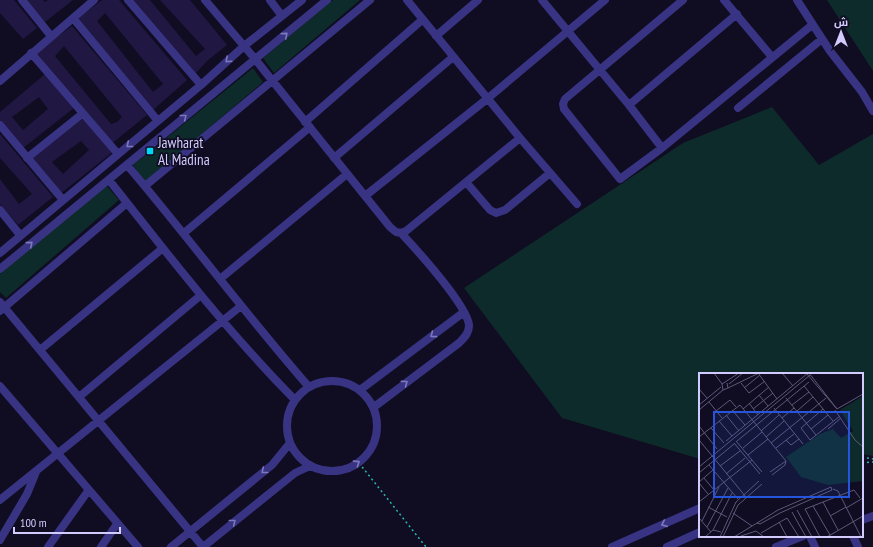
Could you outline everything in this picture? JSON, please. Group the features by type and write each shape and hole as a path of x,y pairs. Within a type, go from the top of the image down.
{"street":[{"path":"22,0 51,36"},
{"path":"0,81 94,0"},
{"path":"128,0 202,85"},
{"path":"205,0 255,59 390,227 401,234 445,284 467,317 469,329 467,335 459,343 374,407"},
{"path":"270,0 282,16"},
{"path":"0,253 202,85 244,46 302,0"},
{"path":"0,269 327,0"},
{"path":"145,186 370,0"},
{"path":"407,0 520,138 577,204"},
{"path":"436,36 477,0"},
{"path":"542,0 629,105 662,148"},
{"path":"365,196 488,99 605,0"},
{"path":"683,0 565,99 563,104 564,109 620,179 662,148 812,25"},
{"path":"724,0 772,57"},
{"path":"797,0 812,25 862,92 873,111"},
{"path":"629,105 737,14"},
{"path":"73,18 158,121"},
{"path":"184,233 307,125 422,20"},
{"path":"738,108 822,39"},
{"path":"31,53 118,154"},
{"path":"334,158 453,57"},
{"path":"27,158 82,114"},
{"path":"0,125 63,200"},
{"path":"401,234 520,138"},
{"path":"127,165 184,233 241,306 309,387"},
{"path":"466,182 490,210 496,213 505,210 550,173"},
{"path":"220,279 347,174"},
{"path":"109,180 201,295 264,368 295,400"},
{"path":"127,203 2,307 40,350 203,547 295,473 310,466"},
{"path":"0,210 20,235"},
{"path":"40,350 163,248"},
{"path":"79,397 201,295"},
{"path":"0,500 241,306"},
{"path":"360,390 464,312"},
{"path":"335,381 348,383 360,390 368,397 374,407 378,422 377,438 370,452 359,463 345,470 330,472 310,466 295,452 290,443 287,432 287,420 295,400 309,387 321,382 335,381"},
{"path":"0,386 88,491 138,547"},
{"path":"171,547 272,465 290,443"},
{"path":"0,540 27,494 36,471"},
{"path":"48,547 88,491"},
{"path":"612,547 699,508"},
{"path":"863,520 873,516"},
{"path":"101,547 117,524"},
{"path":"667,547 699,532"},
{"path":"776,547 801,537"},
{"path":"810,537 815,547"},
{"path":"853,537 858,547"}],"path":[{"path":"863,457 873,458"},
{"path":"863,464 873,462"},
{"path":"359,463 426,547"}],"green space":[{"path":"333,0 360,0 274,73 263,58"},
{"path":"827,0 873,0 873,71"},
{"path":"253,68 263,82 145,182 133,165"},
{"path":"772,107 819,165 873,134 873,456 863,454 863,373 699,373 699,459 562,418 464,288 683,143"},
{"path":"104,183 119,200 6,298 0,292 0,274"}],"building":[{"path":"0,0 14,0 37,28 23,39 0,13"},
{"path":"24,0 43,0 45,2 48,0 73,0 45,22"},
{"path":"102,0 119,0 187,80 153,110 78,18","holes":["105,13 163,84 153,92 97,21"]},
{"path":"132,0 150,0 196,56 205,49 160,0 190,0 227,45 207,61 196,73"},
{"path":"72,26 147,115 110,145 35,53","holes":["64,46 122,117 117,122 111,124 55,56"]},
{"path":"45,74 74,108 23,148 0,120 0,112","holes":["39,97 48,109 23,130 12,117"]},
{"path":"85,117 114,151 60,194 32,158","holes":["81,141 89,150 63,174 52,162"]},
{"path":"0,134 53,197 18,225 0,204 0,179 19,204 32,194 0,158"}],"place":[{"name":"Jawharat Al Madina","path":"150,151"}]}
